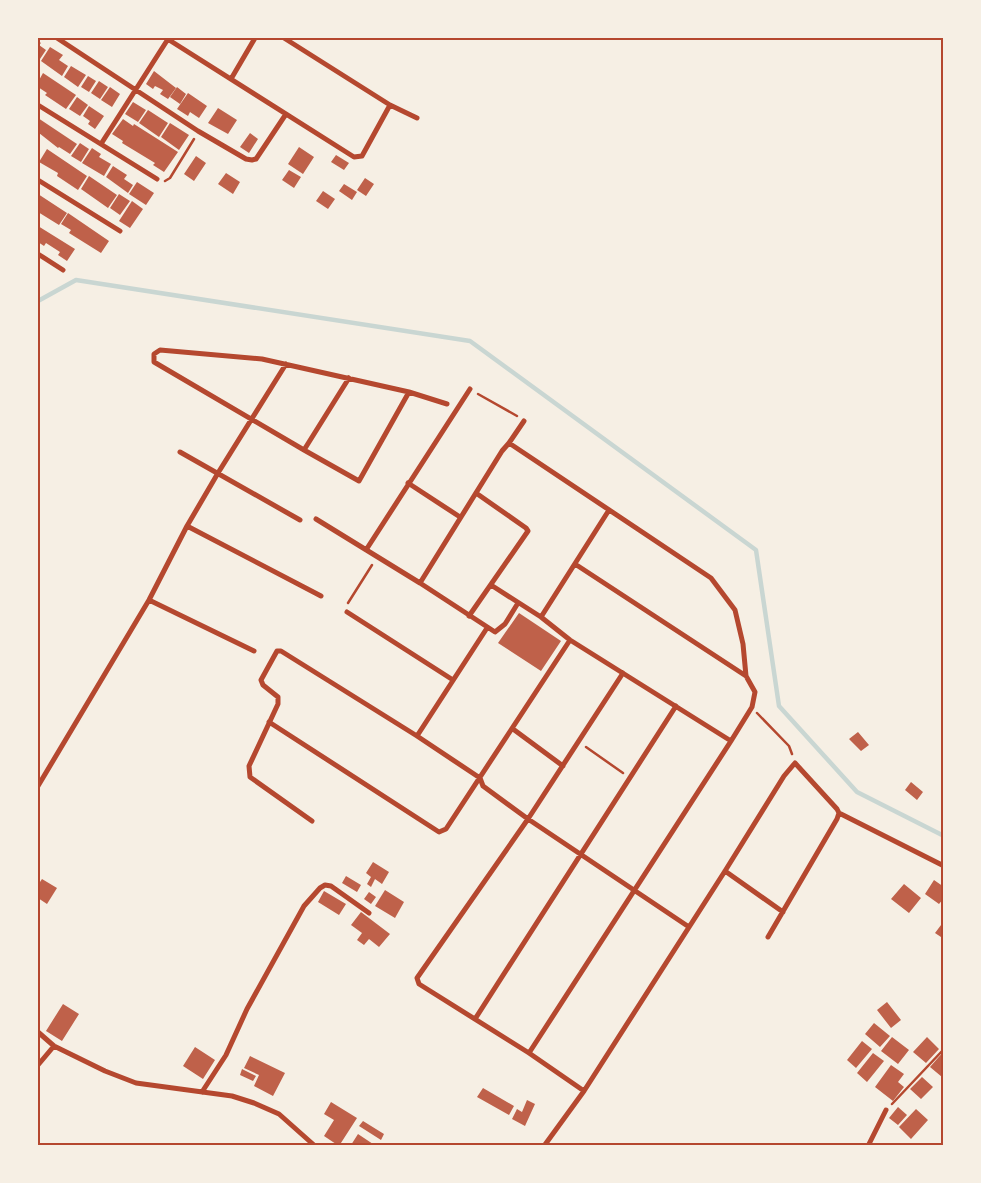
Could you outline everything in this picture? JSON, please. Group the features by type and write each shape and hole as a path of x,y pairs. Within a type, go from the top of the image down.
{"street":[{"path":"56,38 198,131 246,159 256,159 286,114"},
{"path":"101,144 168,38 354,157 362,156 390,105"},
{"path":"231,79 256,38"},
{"path":"284,38 390,105 417,118"},
{"path":"38,105 157,179"},
{"path":"38,180 120,231"},
{"path":"38,254 63,270"},
{"path":"409,392 359,481 154,362 154,354 160,350 262,359 409,392 447,404"},
{"path":"38,786 149,600 187,526 218,473 286,364"},
{"path":"304,450 349,378"},
{"path":"366,550 470,389"},
{"path":"420,583 502,451 524,421"},
{"path":"509,443 711,578 736,610 743,644 746,676 755,692 752,707 731,741 529,1053"},
{"path":"180,452 300,520"},
{"path":"408,483 460,517"},
{"path":"470,616 528,531 476,493"},
{"path":"541,617 609,510"},
{"path":"316,519 495,632 505,624 518,603"},
{"path":"187,526 321,596"},
{"path":"575,564 746,676"},
{"path":"491,585 541,617 570,640 731,741"},
{"path":"149,600 254,651"},
{"path":"347,612 453,680"},
{"path":"417,736 487,628"},
{"path":"269,722 439,832 446,829 570,640"},
{"path":"312,821 250,777 249,766 278,704 278,697 261,680 278,651 281,651 417,736 480,778 483,786 528,819 689,927"},
{"path":"584,1091 529,1053 419,984 417,978 528,819 623,673"},
{"path":"474,1019 676,706"},
{"path":"513,729 563,766"},
{"path":"544,1146 584,1091 726,871 784,776 795,763 839,813 944,866"},
{"path":"768,937 838,819 839,813"},
{"path":"726,871 783,912"},
{"path":"202,1092 226,1055 247,1009 304,906 320,888 324,885 331,886 369,913"},
{"path":"38,1032 54,1046 105,1071 136,1083 232,1096 254,1103 279,1114 315,1146"},
{"path":"38,1065 54,1046"},
{"path":"868,1146 886,1110"}],"path":[{"path":"157,179 167,181 170,178 198,131"},
{"path":"470,389 524,421"},
{"path":"347,612 347,605 376,557"},
{"path":"752,707 789,746 795,763"},
{"path":"579,742 630,778"},
{"path":"886,1110 944,1049"}],"building":[{"path":"38,41 41,43 39,45 46,50 40,59 38,58"},
{"path":"50,47 63,55 59,60 68,66 62,76 41,61"},
{"path":"71,66 86,75 78,87 64,77"},
{"path":"154,71 176,88 168,99 160,94 163,90 155,86 153,89 146,84"},
{"path":"43,73 76,95 66,109 45,95 47,93 38,87 38,82"},
{"path":"88,76 96,81 89,92 81,87"},
{"path":"99,81 108,87 100,99 91,93"},
{"path":"110,87 120,94 112,107 101,100"},
{"path":"177,87 186,94 180,104 170,97"},
{"path":"188,93 207,106 199,118 190,112 188,116 177,109"},
{"path":"77,97 88,105 80,116 69,109"},
{"path":"133,102 146,110 138,122 125,114"},
{"path":"89,106 104,116 95,129 88,124 90,121 83,116"},
{"path":"218,108 237,120 228,134 208,123"},
{"path":"148,110 168,123 159,137 139,123"},
{"path":"38,118 77,144 70,154 58,148 39,133 38,135"},
{"path":"123,119 178,152 164,172 153,165 155,163 122,143 123,141 112,134"},
{"path":"170,123 189,135 179,150 161,137"},
{"path":"250,133 258,139 249,153 240,147"},
{"path":"80,143 89,149 81,162 71,156"},
{"path":"299,147 314,157 303,174 288,164"},
{"path":"92,148 101,154 99,157 111,164 104,176 82,163"},
{"path":"47,149 87,176 78,190 57,176 58,173 39,162"},
{"path":"336,155 349,163 344,170 331,162"},
{"path":"196,156 206,163 194,181 184,174"},
{"path":"113,166 127,175 124,179 133,185 128,193 106,177"},
{"path":"289,170 301,177 294,188 282,180"},
{"path":"226,173 240,182 233,194 218,184"},
{"path":"89,176 117,195 108,208 81,189"},
{"path":"365,178 374,184 366,196 357,190"},
{"path":"137,182 154,193 146,205 129,194"},
{"path":"344,184 357,192 352,200 339,191"},
{"path":"323,191 335,199 328,209 316,201"},
{"path":"38,194 67,213 59,225 38,212"},
{"path":"119,194 130,201 120,215 110,208"},
{"path":"132,201 143,209 130,228 119,221"},
{"path":"68,213 109,241 101,253 69,233 71,230 61,224"},
{"path":"38,226 75,249 67,261 58,255 60,252 46,243 44,246 38,242"},
{"path":"519,613 561,641 541,671 498,643"},
{"path":"858,732 869,745 861,751 849,739"},
{"path":"911,782 923,792 917,800 905,790"},
{"path":"373,862 389,872 382,884 375,879 371,887 367,884 371,877 366,873"},
{"path":"346,876 361,885 357,892 342,883"},
{"path":"42,879 57,888 47,904 38,898 38,885"},
{"path":"934,880 944,887 944,898 939,904 925,894"},
{"path":"904,884 921,898 909,913 891,899"},
{"path":"385,890 404,902 395,918 375,906"},
{"path":"324,891 346,904 339,915 318,902"},
{"path":"369,892 376,897 371,904 364,899"},
{"path":"361,912 390,934 379,947 369,939 364,945 357,940 362,933 351,925"},
{"path":"944,921 944,939 935,933"},
{"path":"887,1002 901,1020 891,1028 877,1010"},
{"path":"63,1004 79,1014 62,1041 46,1031"},
{"path":"874,1023 890,1036 880,1047 865,1034"},
{"path":"892,1037 909,1050 898,1064 881,1051"},
{"path":"927,1037 939,1049 926,1063 913,1052"},
{"path":"862,1041 872,1049 856,1068 847,1060"},
{"path":"195,1047 215,1060 203,1079 183,1066"},
{"path":"944,1051 944,1075 942,1077 930,1067"},
{"path":"873,1053 884,1061 867,1082 857,1073"},
{"path":"250,1056 285,1073 273,1096 254,1086 259,1075 244,1068"},
{"path":"891,1065 904,1074 898,1082 904,1087 893,1101 875,1087"},
{"path":"242,1069 256,1076 253,1081 240,1075"},
{"path":"922,1077 933,1087 921,1099 910,1089"},
{"path":"483,1088 514,1106 509,1115 477,1097"},
{"path":"527,1100 535,1104 525,1126 512,1119 517,1109 522,1112"},
{"path":"331,1102 357,1118 339,1146 324,1136 334,1120 324,1114"},
{"path":"898,1107 907,1115 898,1125 889,1118"},
{"path":"916,1109 928,1120 911,1139 899,1127"},
{"path":"363,1121 384,1134 381,1140 359,1126"},
{"path":"358,1134 376,1146 351,1145"}],"waterway":[{"path":"38,301 76,280 470,341 756,550 779,706 857,792 944,836"}]}
